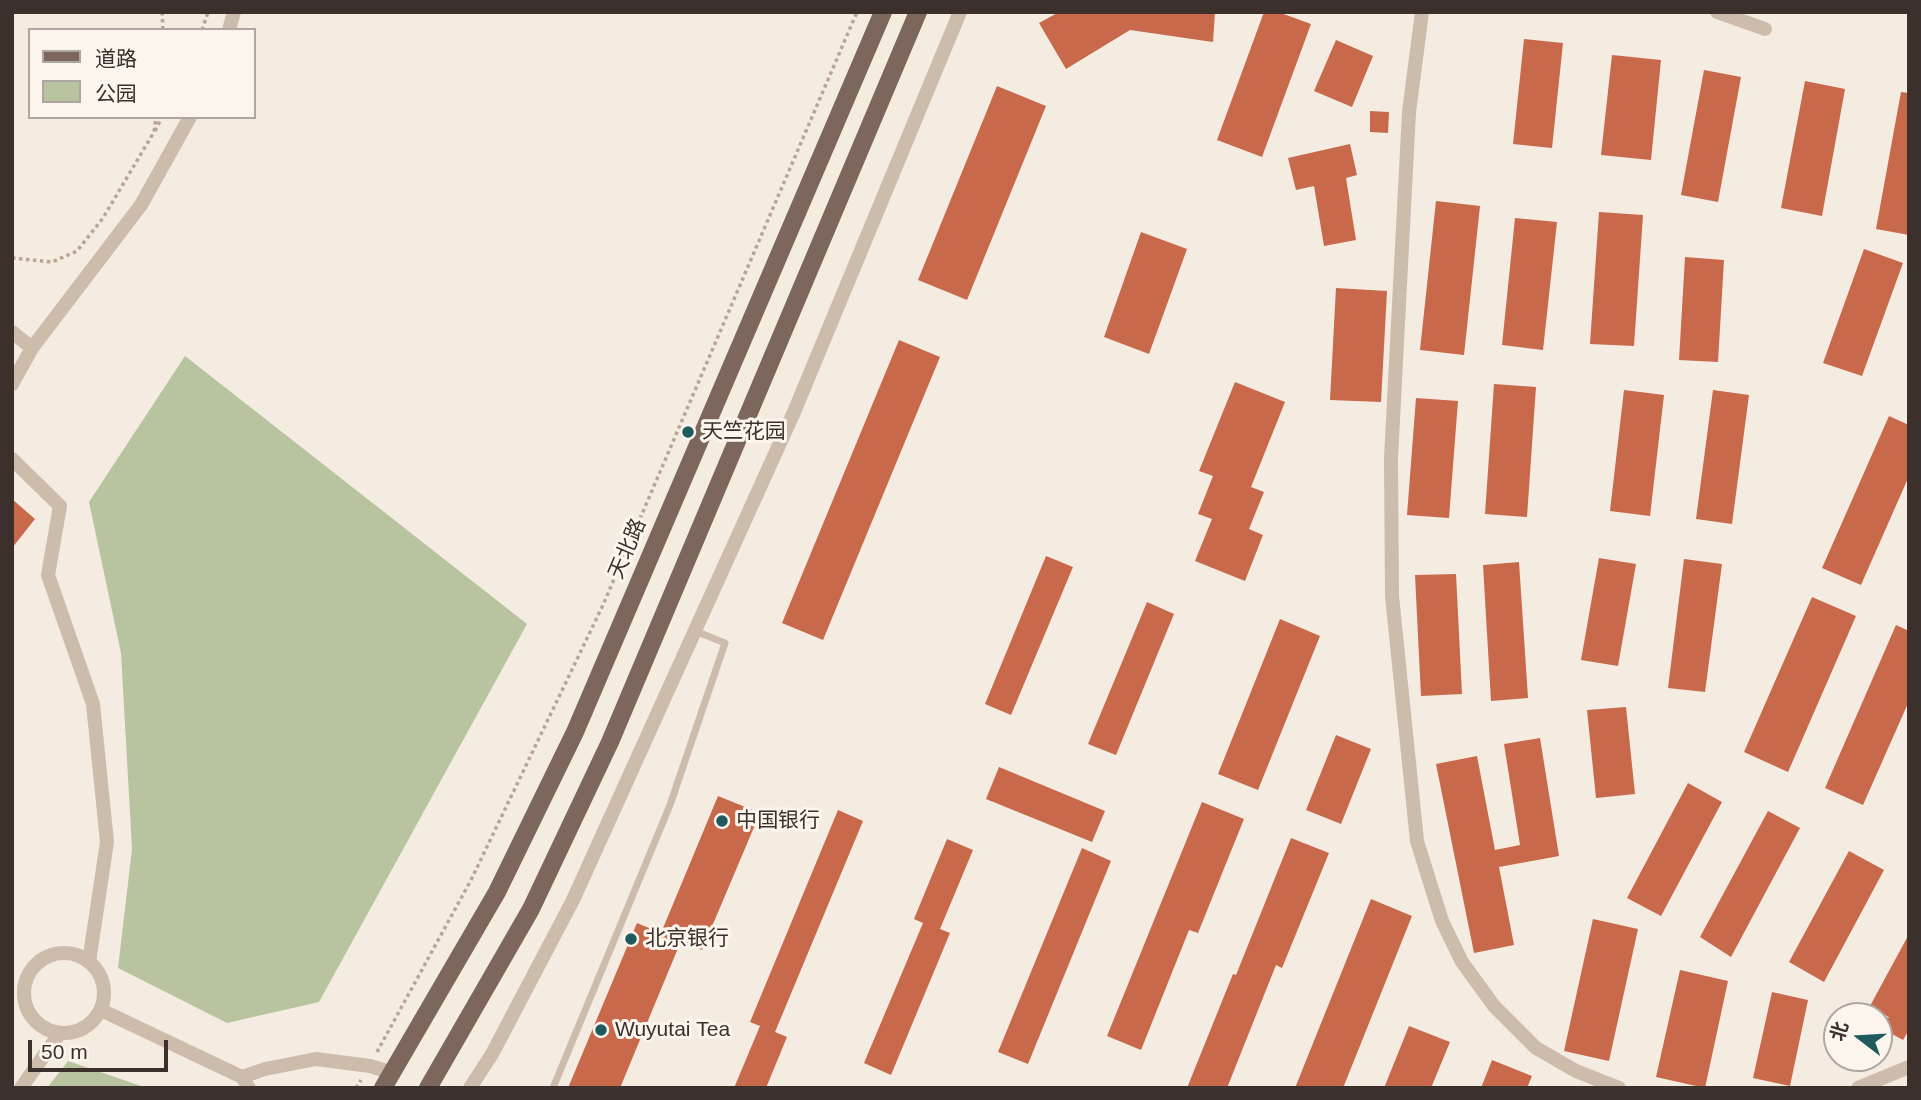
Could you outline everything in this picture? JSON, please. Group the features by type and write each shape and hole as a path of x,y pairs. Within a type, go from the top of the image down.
{"main road":[{"name":"天北路","path":"388,1081 497,892 575,732 883,12"},
{"path":"428,1088 531,909 610,742 918,12"}],"street":[{"path":"470,1088 492,1054 573,900 794,412 960,12"},
{"path":"1422,12 1409,112 1391,458 1392,596 1417,841 1442,921 1462,962 1494,1006 1535,1048 1576,1070 1619,1088"},
{"path":"1717,12 1765,29"},
{"path":"12,384 32,348 141,205 190,119"},
{"path":"12,332 32,348"},
{"path":"12,459 60,506 48,575 93,704 107,842 89,962"},
{"path":"61,953 75,954 97,970 104,996 100,1010 87,1026 70,1033 47,1030 33,1018 25,1002 24,988 28,975 43,959 61,953"},
{"path":"100,1010 245,1082 265,1069 316,1059 370,1066 388,1081"},
{"path":"21,1088 61,1033"},
{"path":"1858,1088 1909,1067"}],"lane":[{"path":"553,1088 670,805 725,643 695,631"}],"path":[{"path":"356,1088 471,880 603,605 857,12"},
{"path":"154,132 156,119"},
{"path":"12,258 52,262 77,251 103,218 161,119"}],"green space":[{"path":"185,356 527,624 319,1002 227,1023 118,968 132,849 121,653 89,502"},
{"path":"68,1061 147,1088 47,1088"}],"building":[{"path":"1059,12 1215,12 1213,42 1130,30 1066,69 1039,23"},
{"path":"1264,12 1278,12 1311,24 1262,157 1217,140"},
{"path":"1524,39 1563,43 1552,148 1513,144"},
{"path":"1336,40 1373,56 1352,107 1314,91"},
{"path":"1612,55 1661,60 1651,160 1601,155"},
{"path":"1704,70 1741,77 1718,202 1681,195"},
{"path":"1805,81 1845,89 1822,216 1781,208"},
{"path":"997,86 1046,106 967,300 918,280"},
{"path":"1901,92 1909,93 1909,235 1876,229"},
{"path":"1370,111 1389,112 1388,133 1370,132"},
{"path":"1350,144 1357,175 1346,178 1356,240 1324,246 1314,186 1296,190 1288,158"},
{"path":"1436,201 1480,206 1464,355 1420,350"},
{"path":"1599,212 1643,215 1634,346 1590,344"},
{"path":"1515,218 1557,222 1543,350 1502,345"},
{"path":"1141,232 1187,249 1149,354 1104,337"},
{"path":"1864,249 1903,263 1862,376 1823,363"},
{"path":"1685,257 1724,260 1718,362 1679,360"},
{"path":"1336,288 1387,291 1381,402 1330,400"},
{"path":"899,340 940,357 823,640 782,623"},
{"path":"1235,382 1285,402 1251,487 1264,492 1249,529 1263,535 1245,581 1195,561 1212,519 1198,514 1213,476 1199,471"},
{"path":"1494,384 1536,387 1527,517 1485,514"},
{"path":"1624,390 1664,395 1650,516 1610,511"},
{"path":"1713,390 1749,395 1732,524 1696,519"},
{"path":"1416,398 1458,401 1449,518 1407,515"},
{"path":"1889,416 1909,425 1909,476 1861,585 1822,568"},
{"path":"12,499 35,519 12,548"},
{"path":"1046,556 1073,567 1011,715 985,704"},
{"path":"1599,558 1636,564 1618,666 1581,660"},
{"path":"1684,559 1722,564 1705,692 1668,688"},
{"path":"1519,562 1528,698 1491,701 1483,565"},
{"path":"1456,574 1462,694 1421,696 1415,575"},
{"path":"1812,597 1856,616 1788,772 1744,752"},
{"path":"1147,602 1174,614 1116,755 1088,744"},
{"path":"1280,619 1320,636 1258,790 1218,774"},
{"path":"1896,625 1909,631 1909,701 1863,805 1825,788"},
{"path":"1626,707 1635,794 1596,798 1587,710"},
{"path":"1336,735 1371,749 1341,824 1306,810"},
{"path":"1540,738 1559,856 1499,867 1514,945 1474,953 1436,764 1477,756 1495,850 1520,845 1504,744"},
{"path":"999,767 1105,811 1092,842 986,799"},
{"path":"1688,783 1722,802 1661,916 1627,898"},
{"path":"718,796 760,813 702,950 681,941 620,1088 568,1088 637,923 661,933"},
{"path":"1202,802 1244,819 1198,933 1189,930 1141,1050 1107,1036"},
{"path":"838,810 863,821 775,1032 787,1037 766,1088 734,1088 760,1026 750,1022"},
{"path":"1768,811 1800,828 1731,957 1700,937"},
{"path":"1291,838 1329,853 1282,968 1276,965 1227,1088 1187,1088 1233,974 1236,975"},
{"path":"947,839 973,850 940,929 950,933 891,1075 864,1063 923,923 914,919"},
{"path":"1082,848 1111,861 1028,1064 998,1052"},
{"path":"1849,851 1884,870 1824,982 1789,962"},
{"path":"1371,899 1412,916 1343,1088 1295,1088"},
{"path":"1593,919 1638,929 1609,1061 1564,1051"},
{"path":"1909,934 1909,1030 1903,1040 1893,1035 1893,1002 1872,1002"},
{"path":"1680,970 1728,981 1705,1088 1656,1077"},
{"path":"1772,992 1808,1000 1790,1086 1753,1078"},
{"path":"1409,1026 1450,1042 1431,1088 1384,1088"},
{"path":"1492,1060 1532,1076 1527,1088 1481,1088"}],"place":[{"name":"天竺花园","path":"688,432"},
{"name":"中国银行","path":"722,821"},
{"name":"北京银行","path":"631,939"},
{"name":"Wuyutai Tea","path":"601,1030"}]}
